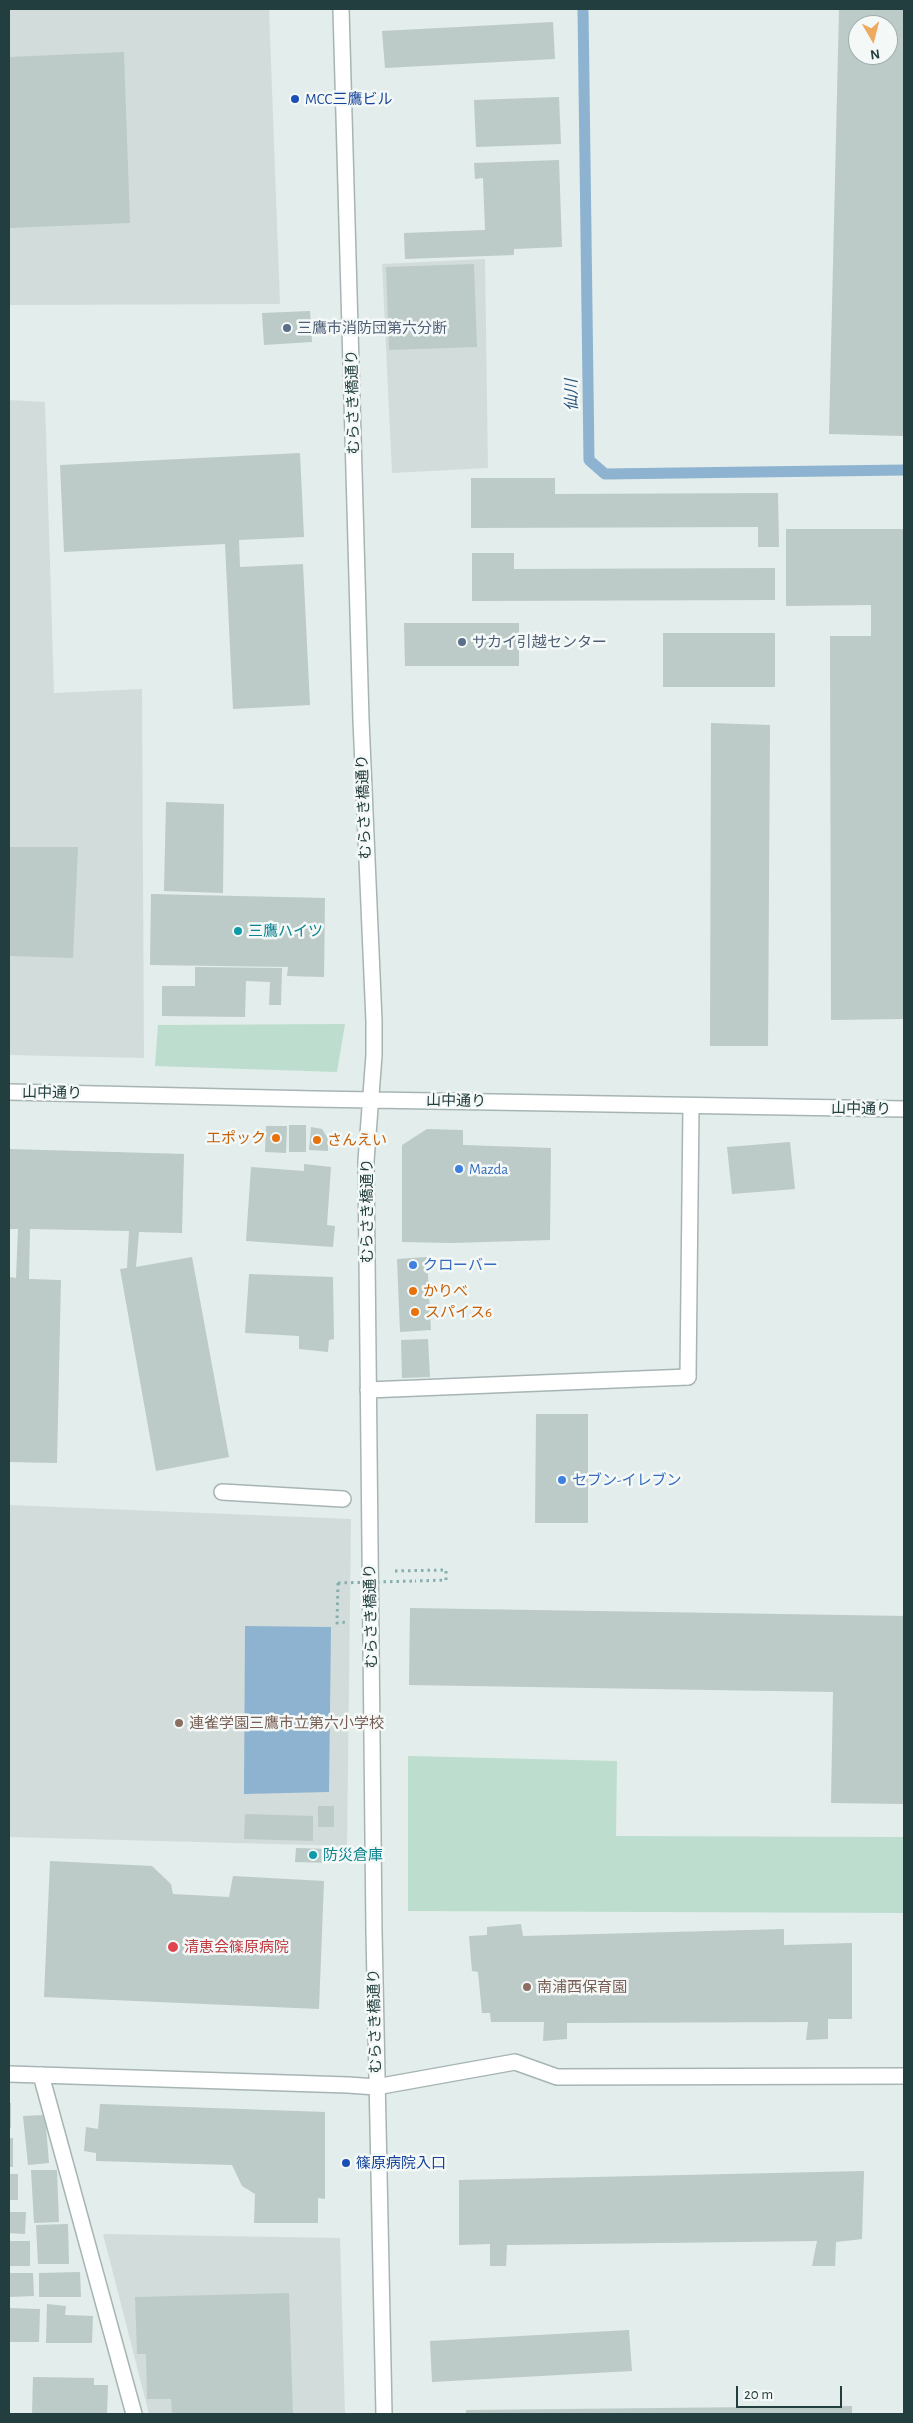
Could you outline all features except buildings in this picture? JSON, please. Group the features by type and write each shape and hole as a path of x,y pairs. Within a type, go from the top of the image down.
{"street":[{"name":"むらさき橋通り","path":"342,9 361,720 374,1021 374,1055 369,1100 366,1161 376,2087 384,2414"},
{"name":"山中通り","path":"9,1092 692,1107 904,1109"},
{"path":"368,1390 688,1378 692,1107"},
{"path":"222,1492 343,1499"},
{"path":"9,2074 376,2087 515,2062 557,2077 904,2076"},
{"path":"41,2075 134,2414"}],"path":[{"path":"350,1615 350,1621 337,1623 338,1583 446,1580 446,1570 394,1571"}],"shaded area":[{"path":"9,9 269,9 280,304 9,305"},
{"path":"485,259 488,468 392,473 382,264"},
{"path":"9,400 45,402 54,693 142,689 144,1058 9,1055"},
{"name":"連雀学園三鷹市立第六小学校","path":"9,1505 351,1519 347,1846 9,1837"},
{"path":"103,2234 340,2238 345,2414 149,2414"}],"green space":[{"path":"345,1024 337,1072 155,1066 158,1025"},
{"path":"408,1756 617,1761 616,1836 904,1837 904,1913 408,1911"}],"water":[{"path":"245,1626 331,1627 329,1792 244,1794"}],"waterway":[{"name":"仙川","path":"583,9 589,460 605,474 904,470"}],"place":[{"name":"MCC三鷹ビル","path":"295,99"},
{"name":"三鷹市消防団第六分断","path":"287,328"},
{"name":"サカイ引越センター","path":"462,642"},
{"name":"三鷹ハイツ","path":"238,931"},
{"name":"エポック","path":"276,1138"},
{"name":"さんえい","path":"317,1140"},
{"name":"Mazda","path":"459,1169"},
{"name":"クローバー","path":"413,1265"},
{"name":"かりべ","path":"413,1291"},
{"name":"スパイス6","path":"415,1312"},
{"name":"セブン-イレブン","path":"562,1480"},
{"name":"連雀学園三鷹市立第六小学校","path":"179,1723"},
{"name":"防災倉庫","path":"313,1855"},
{"name":"清恵会篠原病院","path":"173,1947"},
{"name":"南浦西保育園","path":"527,1987"},
{"name":"篠原病院入口","path":"346,2163"}]}
